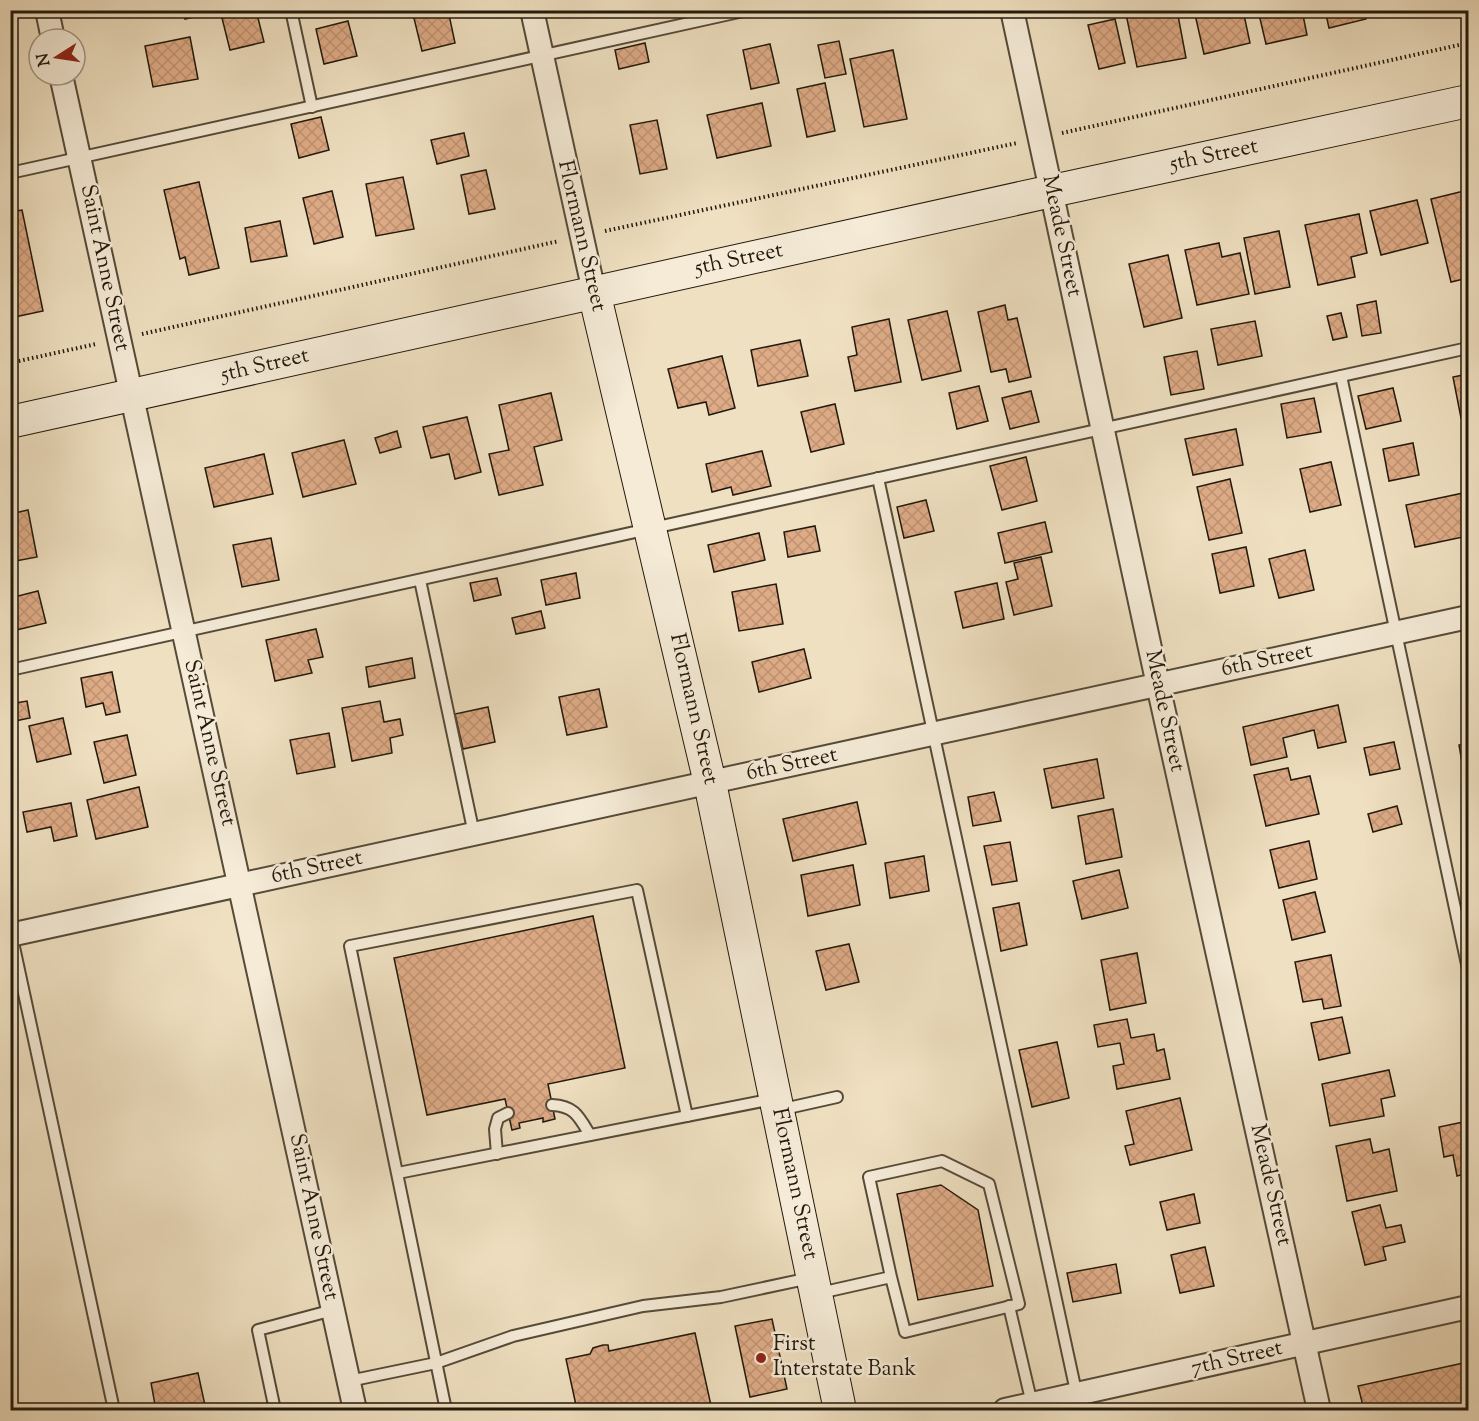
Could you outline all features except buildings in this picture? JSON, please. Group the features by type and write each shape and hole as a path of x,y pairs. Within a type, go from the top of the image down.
{"main road":[{"name":"5th Street","path":"10,422 1468,101"},
{"name":"Flormann Street","path":"594,292 710,783 840,1410"}],"street":[{"path":"47,10 51,27"},
{"name":"Flormann Street","path":"532,10 594,292"},
{"name":"Meade Street","path":"1012,10 1158,685 1319,1410"},
{"name":"Saint Anne Street","path":"64,87 355,1410"},
{"name":"6th Street","path":"11,933 241,885 1468,617"},
{"name":"7th Street","path":"1005,1410 1032,1404 1079,1403 1305,1344 1468,1307"}],"lane":[{"path":"291,10 312,107"},
{"path":"10,173 748,10"},
{"path":"10,670 1468,348"},
{"path":"1341,376 1468,969"},
{"path":"878,478 1079,1403"},
{"path":"420,580 474,834"},
{"path":"446,1410 350,946 637,890 687,1116"},
{"path":"11,933 114,1410"},
{"path":"398,1173 687,1116 837,1097"},
{"path":"552,1105 563,1105 575,1111 590,1135"},
{"path":"497,1154 495,1129 498,1118 508,1113"},
{"path":"942,1161 989,1184 1019,1304 905,1332 891,1277 869,1177 942,1161"},
{"path":"349,1381 435,1363 513,1336 643,1306 891,1277"},
{"path":"1009,1306 1032,1404"},
{"path":"275,1410 258,1329 333,1310"}],"path":[{"path":"10,363 1468,43"}],"place":[{"name":"First Interstate Bank","path":"761,1358"}]}
